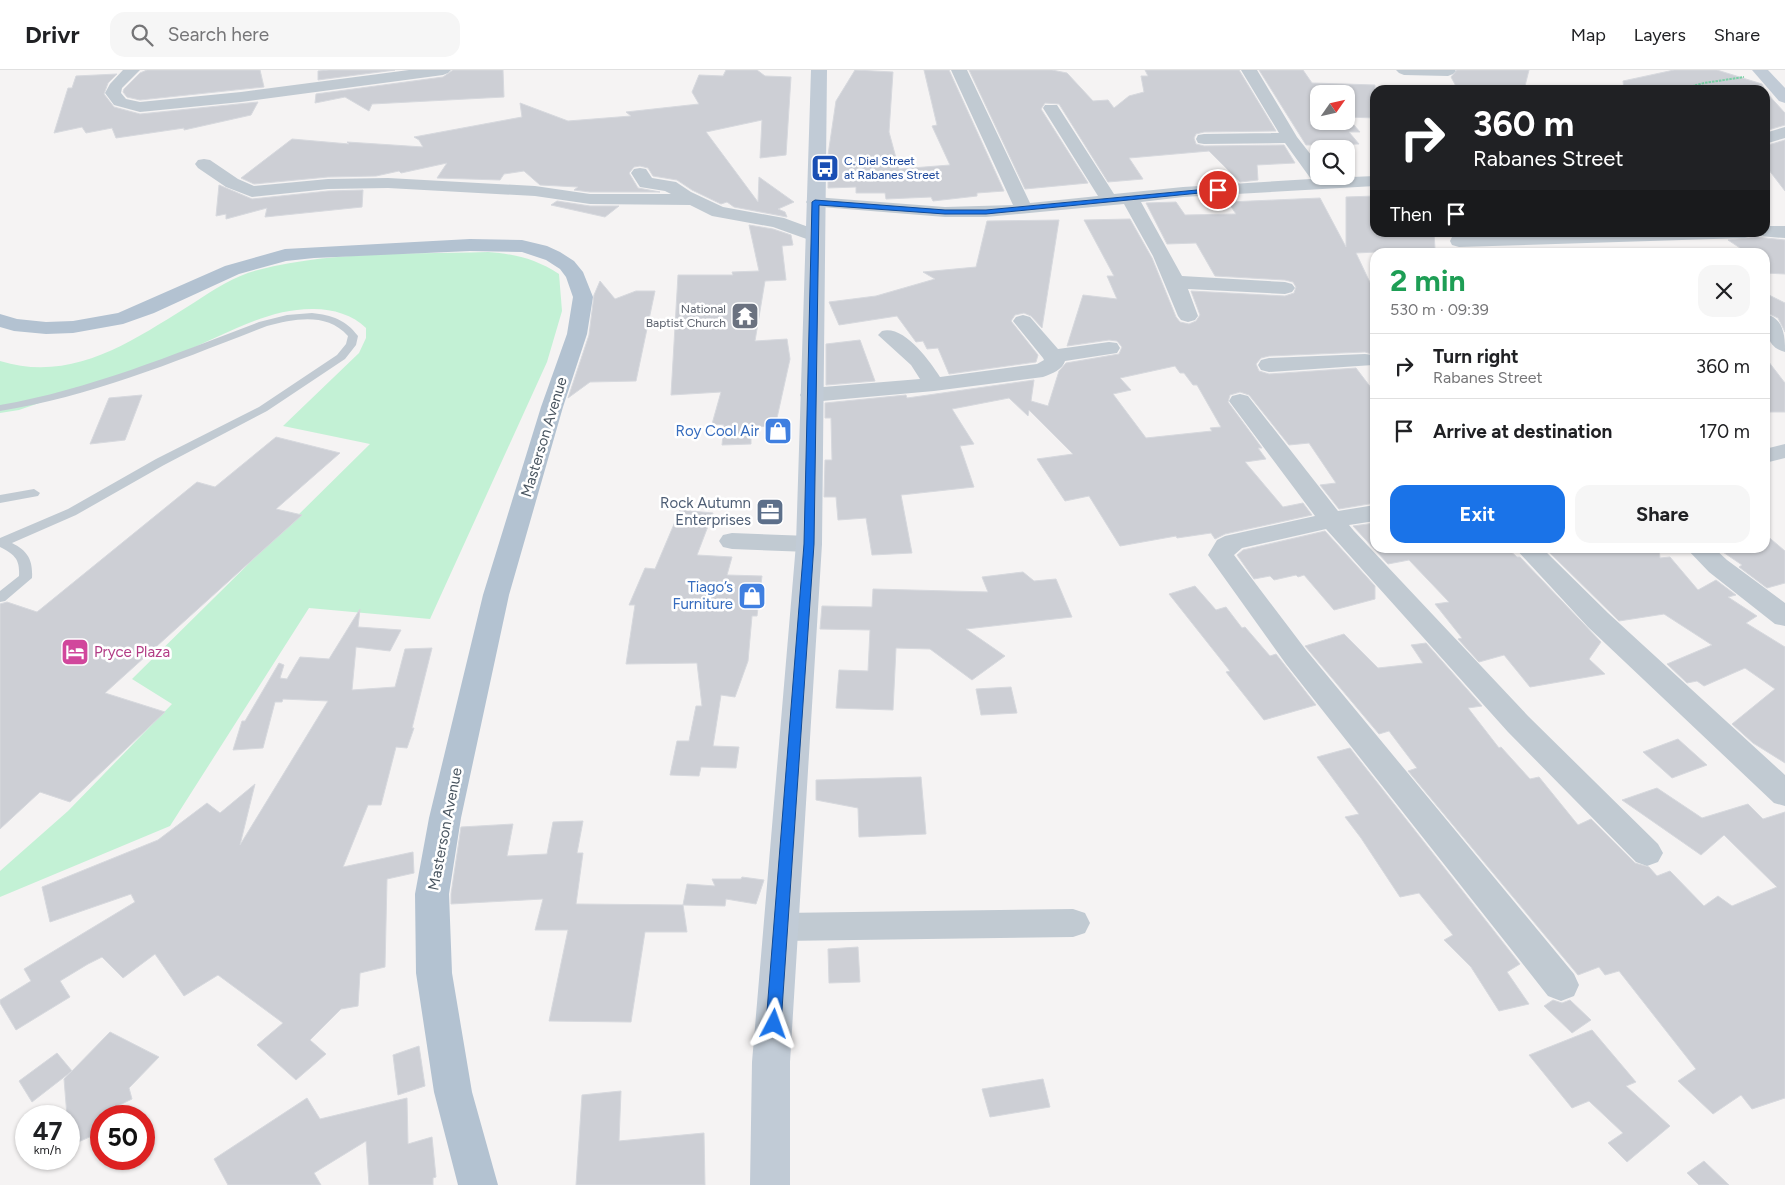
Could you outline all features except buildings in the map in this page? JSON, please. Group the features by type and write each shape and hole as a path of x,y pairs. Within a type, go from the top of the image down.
{"main road":[{"path":"770,1185 771,1062 809,544 815,202 820,70"},
{"path":"1762,72 1785,98"},
{"name":"Masterson Avenue","path":"0,320 14,325 46,328 73,327 123,318 232,270 285,255 314,252 470,245 522,246 540,250 553,256 567,265 576,276 583,297 577,334 552,407 496,595 445,818 432,894 434,973 454,1092 478,1185"}],"street":[{"path":"132,70 115,87 113,93 120,102 147,106 241,97 443,70"},
{"path":"960,70 1024,209"},
{"path":"1249,70 1290,138 1310,165"},
{"path":"1406,75 1448,70"},
{"path":"1051,108 1109,200"},
{"path":"1770,137 1785,132"},
{"path":"1204,139 1290,138"},
{"path":"204,164 232,183 252,192 328,184 388,183 535,191 590,199 693,200"},
{"path":"640,173 646,183 670,186 718,212 777,222 815,236"},
{"path":"1355,182 1370,181"},
{"path":"815,202 945,212 1024,209 1183,192 1310,184"},
{"path":"1129,198 1151,234 1176,282 1188,316"},
{"path":"1770,232 1785,232"},
{"path":"1459,242 1602,237"},
{"path":"1176,282 1285,288"},
{"path":"811,395 934,384 1043,370 1055,362 1053,356 1023,321"},
{"path":"1770,326 1785,346"},
{"path":"889,335 919,361 934,384"},
{"path":"1053,356 1109,348"},
{"path":"1269,365 1370,364"},
{"path":"1240,401 1331,520 1518,724 1596,804 1647,852"},
{"path":"1770,455 1785,451"},
{"path":"1370,514 1331,520 1234,542 1226,546 1221,555 1296,657 1561,985"},
{"path":"732,541 809,544"},
{"path":"1533,553 1598,620 1785,794"},
{"path":"1704,553 1718,566 1785,617"},
{"path":"781,927 1073,923"}],"lane":[{"path":"0,408 37,403 94,388 254,327 281,319 302,316 324,317 340,322 348,328 353,336 351,345 341,357 263,409 160,462 72,512 2,542"},
{"path":"0,499 34,493"},
{"path":"0,598 25,578 26,564 17,551 2,542"}],"path":[{"path":"1697,85 1762,72"}],"green space":[{"path":"488,252 525,258 559,274 562,311 547,362 430,619 309,608 170,826 0,897 0,871 68,811 172,704 132,679 370,444 283,426 359,353 366,338 366,328 361,323 349,316 335,312 321,309 297,310 262,318 141,368 19,410 0,413 0,361 27,367 53,367 103,354 150,330 225,283 258,270 314,259 343,256"}],"place":[{"name":"C. Diel Street at Rabanes Street","path":"825,168"},
{"name":"National Baptist Church","path":"745,316"},
{"name":"Roy Cool Air","path":"778,431"},
{"name":"Rock Autumn Enterprises","path":"770,512"},
{"name":"Tiago’s Furniture","path":"752,596"},
{"name":"Pryce Plaza","path":"75,652"}],"route":[{"path":"774,1024 809,544 815,202 945,212 986,212 1218,190"}]}
